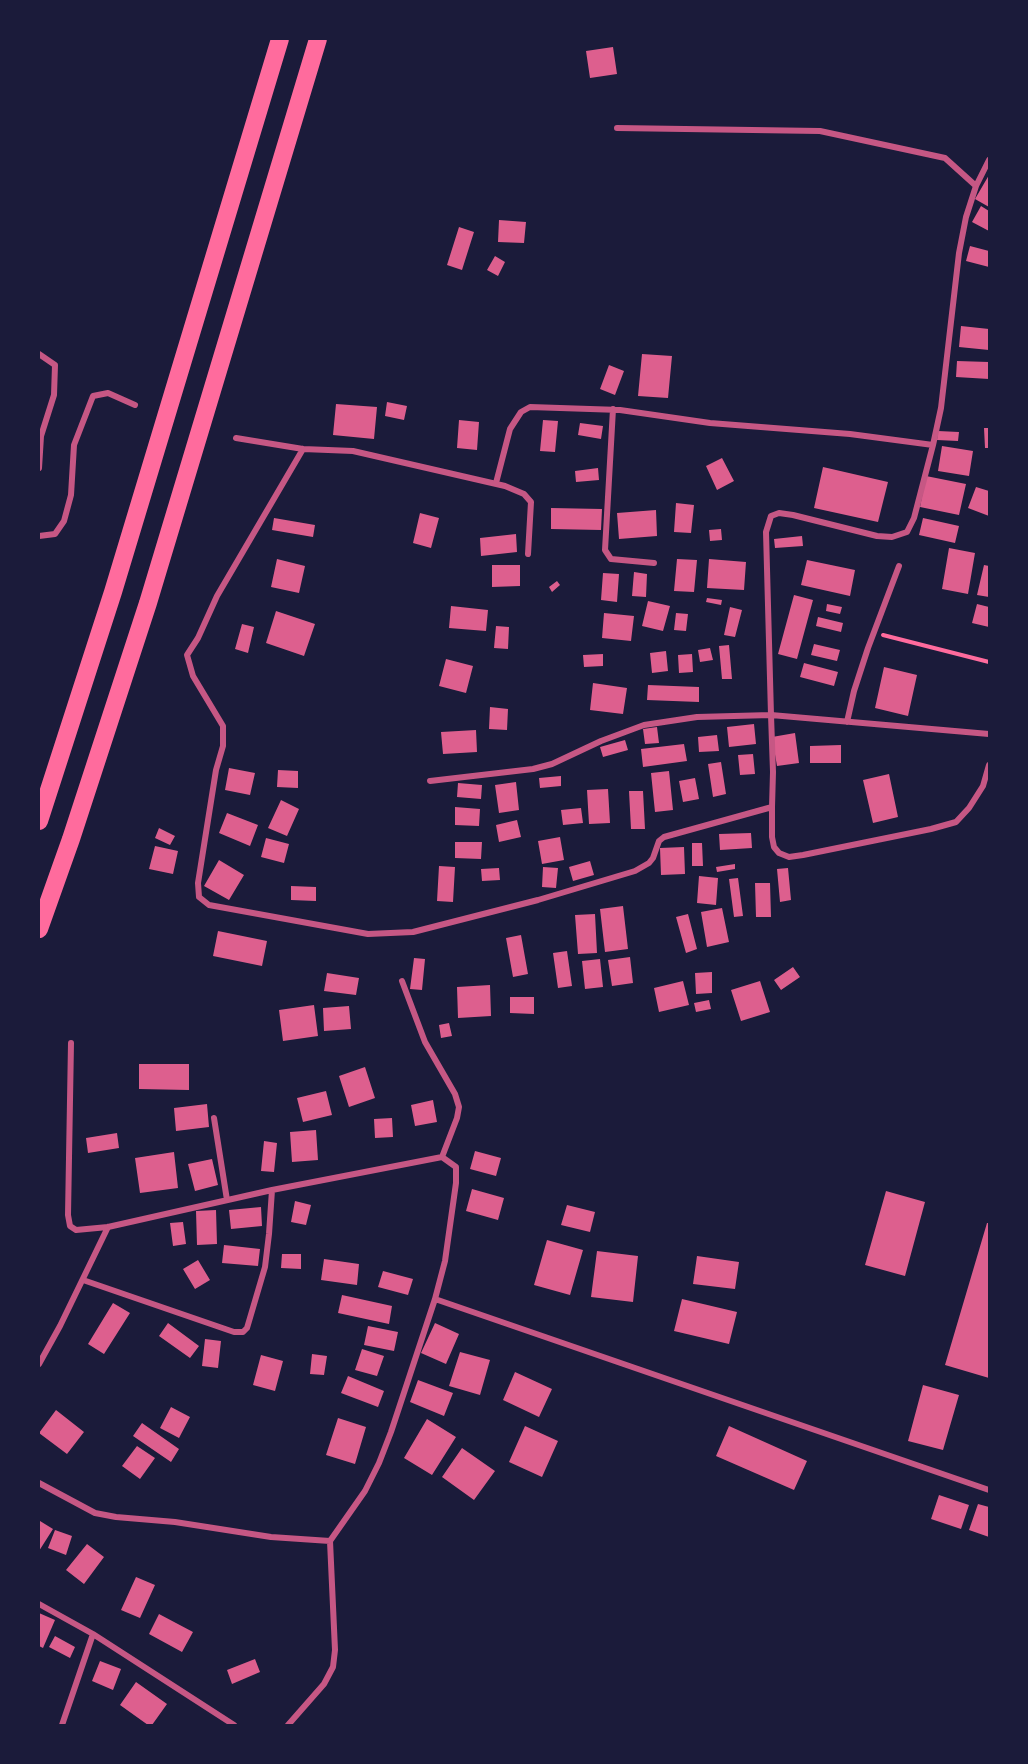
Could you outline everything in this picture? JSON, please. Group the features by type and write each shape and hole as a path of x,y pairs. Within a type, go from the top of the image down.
{"highway":[{"path":"39,821 113,592 280,39"},
{"path":"39,929 71,839 148,603 318,39"}],"street":[{"path":"617,128 820,131 945,158 976,186"},
{"path":"988,162 976,186 966,217 959,253 941,408 914,518 907,532 892,537 877,536 779,513 771,516 766,532 774,847 779,854 789,857 956,822 969,808 983,786 989,765"},
{"path":"39,354 55,365 54,395 41,436 39,468"},
{"path":"39,536 55,534 64,521 71,495 74,445 93,396 108,393 135,405"},
{"path":"496,483 510,429 521,412 530,407 613,410 710,423 850,434 933,445"},
{"path":"613,410 605,550 611,559 654,563"},
{"path":"236,438 303,449 352,451 496,483 524,494 531,502 528,554"},
{"path":"303,449 217,596 198,638 187,655 193,676 223,726 222,746 198,883 199,897 209,905 368,934 413,932 538,900 635,871 649,863 659,842 664,837 772,807"},
{"path":"847,722 854,691 873,633 899,566"},
{"path":"430,781 533,769 552,764 601,741 644,725 697,717 771,715 989,734"},
{"path":"402,981 425,1042 455,1094 459,1107 458,1118 442,1157"},
{"path":"70,1043 68,1215 70,1226 76,1230 108,1227 272,1190 442,1157 456,1167 456,1183 445,1261 435,1299 379,1463 365,1491 330,1541 335,1650 333,1667 324,1684 288,1725"},
{"path":"214,1118 227,1200"},
{"path":"83,1280 234,1332 243,1332 247,1328 265,1267 272,1190"},
{"path":"39,1364 108,1227"},
{"path":"435,1299 989,1490"},
{"path":"39,1483 95,1513 271,1536 330,1541"},
{"path":"39,1604 93,1634 234,1725"},
{"path":"62,1725 93,1634"}],"path":[{"path":"873,633 989,662"}],"building":[{"path":"613,47 617,74 590,78 586,51"},
{"path":"989,175 989,207 975,199"},
{"path":"981,206 989,211 989,231 972,222"},
{"path":"499,220 526,222 524,243 498,242"},
{"path":"459,227 474,232 462,270 447,265"},
{"path":"970,246 989,251 989,267 966,261"},
{"path":"495,256 505,262 498,276 487,270"},
{"path":"961,326 989,329 989,350 959,347"},
{"path":"642,354 672,356 668,398 638,396"},
{"path":"957,361 989,362 989,379 956,377"},
{"path":"609,365 624,371 615,395 600,389"},
{"path":"387,402 407,406 404,420 385,416"},
{"path":"336,404 377,407 374,439 333,435"},
{"path":"459,420 479,422 477,450 457,448"},
{"path":"543,420 558,421 555,452 540,451"},
{"path":"580,423 603,426 601,439 578,435"},
{"path":"984,428 989,428 989,448 985,448"},
{"path":"938,431 959,432 958,441 937,440"},
{"path":"942,446 973,451 969,476 938,471"},
{"path":"722,458 734,481 717,490 706,466"},
{"path":"823,467 888,482 878,522 814,508"},
{"path":"598,468 599,480 576,482 575,471"},
{"path":"926,476 966,484 959,515 920,507"},
{"path":"976,487 989,491 989,516 968,508"},
{"path":"676,503 694,505 691,533 674,532"},
{"path":"551,508 602,509 601,530 551,529"},
{"path":"656,510 657,536 619,539 617,513"},
{"path":"420,513 439,518 431,548 413,543"},
{"path":"274,518 315,525 313,537 272,530"},
{"path":"923,518 959,526 955,543 919,535"},
{"path":"721,529 722,540 710,541 709,530"},
{"path":"516,534 517,552 481,556 480,538"},
{"path":"802,536 803,546 775,548 774,539"},
{"path":"949,548 975,553 968,594 942,589"},
{"path":"277,559 305,566 299,593 271,587"},
{"path":"677,559 697,560 694,592 674,591"},
{"path":"709,559 746,562 744,590 707,588"},
{"path":"807,560 855,570 850,596 801,585"},
{"path":"492,565 520,565 520,586 492,587"},
{"path":"984,565 989,566 989,597 977,595"},
{"path":"634,572 647,574 646,597 632,596"},
{"path":"603,573 619,574 617,602 601,600"},
{"path":"557,581 560,585 552,592 549,587"},
{"path":"794,595 813,600 797,659 778,654"},
{"path":"707,598 722,600 721,605 706,602"},
{"path":"648,601 670,606 663,631 642,626"},
{"path":"827,604 842,607 840,614 826,611"},
{"path":"977,604 989,607 989,627 972,623"},
{"path":"451,606 488,610 486,631 449,628"},
{"path":"730,607 742,610 735,637 724,635"},
{"path":"276,611 315,624 304,656 266,643"},
{"path":"604,613 634,616 631,641 602,638"},
{"path":"676,613 688,614 686,631 674,630"},
{"path":"818,617 843,623 841,632 816,626"},
{"path":"242,624 254,627 248,653 235,649"},
{"path":"496,626 509,627 508,649 494,648"},
{"path":"814,644 840,650 837,661 811,655"},
{"path":"729,645 732,679 722,679 719,646"},
{"path":"710,648 713,660 700,662 698,650"},
{"path":"666,651 668,671 652,673 650,653"},
{"path":"603,654 603,666 584,667 583,655"},
{"path":"692,654 693,672 679,673 678,655"},
{"path":"446,659 473,666 466,693 439,686"},
{"path":"804,663 838,672 834,686 800,677"},
{"path":"884,667 917,675 908,716 875,708"},
{"path":"593,683 627,688 623,714 590,710"},
{"path":"648,685 699,687 699,702 647,700"},
{"path":"490,707 508,709 507,730 489,729"},
{"path":"754,724 756,744 729,747 727,727"},
{"path":"657,727 659,743 645,744 643,729"},
{"path":"476,730 477,752 443,754 441,732"},
{"path":"795,733 799,763 777,766 772,737"},
{"path":"717,735 719,751 699,752 698,737"},
{"path":"625,740 628,750 603,757 600,747"},
{"path":"684,744 687,761 643,767 641,749"},
{"path":"841,745 841,763 810,763 810,746"},
{"path":"753,754 755,774 740,775 738,755"},
{"path":"721,762 726,794 713,797 708,764"},
{"path":"229,768 255,773 250,795 225,790"},
{"path":"278,770 298,771 298,788 277,787"},
{"path":"669,771 673,810 655,812 651,773"},
{"path":"889,774 898,817 873,823 863,780"},
{"path":"561,776 561,786 540,788 539,778"},
{"path":"695,778 699,799 683,802 679,781"},
{"path":"516,782 519,810 499,813 495,785"},
{"path":"458,783 482,785 481,799 457,797"},
{"path":"608,789 610,823 589,824 587,790"},
{"path":"629,791 643,791 645,829 631,829"},
{"path":"281,800 299,809 287,836 268,828"},
{"path":"455,807 480,809 479,826 455,825"},
{"path":"581,808 583,823 563,825 561,810"},
{"path":"227,813 258,825 250,846 219,833"},
{"path":"517,820 521,837 499,842 496,825"},
{"path":"159,828 175,836 170,845 155,838"},
{"path":"751,833 752,848 720,850 719,834"},
{"path":"560,837 564,860 542,864 538,841"},
{"path":"266,838 289,844 284,863 261,857"},
{"path":"455,842 482,842 481,859 455,858"},
{"path":"692,843 702,843 703,866 692,866"},
{"path":"155,846 178,851 173,874 149,869"},
{"path":"684,847 685,874 661,875 660,848"},
{"path":"219,860 244,875 229,900 204,886"},
{"path":"590,861 594,875 573,881 569,867"},
{"path":"735,864 735,869 717,872 716,867"},
{"path":"439,866 455,867 453,902 437,901"},
{"path":"543,867 558,868 556,888 542,887"},
{"path":"499,868 500,880 482,881 481,869"},
{"path":"788,868 791,900 780,902 777,869"},
{"path":"699,876 718,878 716,905 697,903"},
{"path":"738,878 743,916 734,917 729,879"},
{"path":"755,883 770,883 771,917 756,917"},
{"path":"291,886 316,887 316,901 291,900"},
{"path":"623,906 628,949 605,952 600,909"},
{"path":"722,908 729,942 707,947 701,912"},
{"path":"595,914 597,953 578,954 575,915"},
{"path":"688,914 697,949 686,953 676,917"},
{"path":"218,931 267,941 262,966 213,956"},
{"path":"521,935 528,974 513,977 506,938"},
{"path":"567,951 572,986 558,988 553,953"},
{"path":"630,957 633,983 612,986 608,960"},
{"path":"414,958 425,959 422,990 410,989"},
{"path":"600,959 603,987 585,989 582,961"},
{"path":"793,967 800,977 781,990 774,980"},
{"path":"712,972 712,993 696,994 695,973"},
{"path":"327,973 359,978 356,995 324,991"},
{"path":"683,981 689,1005 659,1012 654,988"},
{"path":"760,981 770,1012 741,1021 731,990"},
{"path":"490,985 491,1016 458,1018 457,987"},
{"path":"510,997 534,997 534,1014 510,1013"},
{"path":"709,1000 711,1009 696,1012 694,1003"},
{"path":"314,1005 318,1036 283,1041 279,1010"},
{"path":"349,1006 351,1029 324,1031 323,1008"},
{"path":"449,1023 452,1036 441,1038 439,1025"},
{"path":"139,1064 189,1064 189,1090 139,1089"},
{"path":"365,1067 375,1098 349,1107 339,1076"},
{"path":"326,1091 332,1115 303,1122 297,1098"},
{"path":"433,1100 437,1122 415,1126 411,1105"},
{"path":"207,1104 209,1127 176,1131 174,1108"},
{"path":"392,1118 393,1137 375,1138 374,1119"},
{"path":"316,1130 318,1160 292,1162 290,1132"},
{"path":"117,1133 119,1148 88,1153 86,1138"},
{"path":"264,1141 277,1143 274,1172 261,1171"},
{"path":"475,1151 501,1158 496,1176 470,1169"},
{"path":"174,1152 178,1188 140,1193 135,1158"},
{"path":"212,1159 218,1185 195,1191 188,1164"},
{"path":"472,1189 504,1198 498,1220 466,1211"},
{"path":"886,1191 925,1202 905,1276 865,1265"},
{"path":"295,1201 311,1205 306,1225 291,1222"},
{"path":"567,1205 595,1212 590,1232 561,1225"},
{"path":"261,1207 262,1226 231,1229 229,1210"},
{"path":"216,1210 217,1244 197,1245 196,1211"},
{"path":"183,1222 186,1244 173,1246 170,1223"},
{"path":"987,1223 989,1223 989,1378 945,1365"},
{"path":"547,1240 583,1250 570,1295 534,1285"},
{"path":"224,1245 260,1249 258,1266 222,1263"},
{"path":"597,1251 638,1256 633,1302 591,1297"},
{"path":"282,1254 301,1254 301,1269 281,1268"},
{"path":"697,1256 739,1262 735,1289 693,1284"},
{"path":"324,1259 359,1264 357,1285 321,1280"},
{"path":"198,1260 210,1280 195,1289 183,1269"},
{"path":"383,1271 413,1279 408,1295 378,1287"},
{"path":"342,1295 392,1306 389,1324 338,1313"},
{"path":"682,1299 737,1312 729,1344 674,1331"},
{"path":"113,1303 130,1313 104,1354 88,1344"},
{"path":"168,1323 199,1346 190,1358 159,1336"},
{"path":"435,1323 459,1334 446,1364 421,1353"},
{"path":"368,1326 398,1332 394,1351 364,1345"},
{"path":"205,1339 221,1341 218,1368 202,1366"},
{"path":"362,1349 384,1356 377,1376 355,1370"},
{"path":"460,1352 490,1360 480,1395 449,1386"},
{"path":"312,1354 327,1356 324,1375 310,1374"},
{"path":"261,1355 283,1361 275,1391 253,1385"},
{"path":"515,1372 552,1389 539,1417 503,1400"},
{"path":"348,1376 384,1391 378,1407 341,1393"},
{"path":"418,1380 453,1393 444,1416 410,1402"},
{"path":"923,1385 959,1395 943,1450 908,1441"},
{"path":"171,1407 190,1417 179,1438 160,1428"},
{"path":"56,1410 84,1432 67,1454 39,1433"},
{"path":"338,1418 366,1427 355,1464 326,1455"},
{"path":"427,1419 456,1437 432,1475 404,1458"},
{"path":"142,1423 179,1449 171,1462 133,1436"},
{"path":"525,1426 558,1441 542,1477 509,1462"},
{"path":"729,1426 807,1461 794,1490 716,1456"},
{"path":"137,1446 155,1458 140,1479 122,1466"},
{"path":"462,1448 495,1471 474,1500 442,1477"},
{"path":"939,1495 969,1505 961,1529 931,1519"},
{"path":"978,1504 989,1507 989,1537 969,1530"},
{"path":"40,1521 53,1529 39,1551 39,1523"},
{"path":"55,1530 72,1536 66,1555 48,1548"},
{"path":"87,1544 104,1557 84,1584 66,1570"},
{"path":"136,1577 155,1585 140,1618 121,1610"},
{"path":"39,1613 55,1620 43,1648 39,1646"},
{"path":"159,1614 193,1632 182,1652 149,1634"},
{"path":"55,1636 75,1647 70,1658 49,1647"},
{"path":"255,1659 260,1672 232,1684 227,1670"},
{"path":"100,1661 121,1669 113,1690 92,1681"},
{"path":"136,1682 167,1704 152,1725 148,1725 120,1705"}]}
